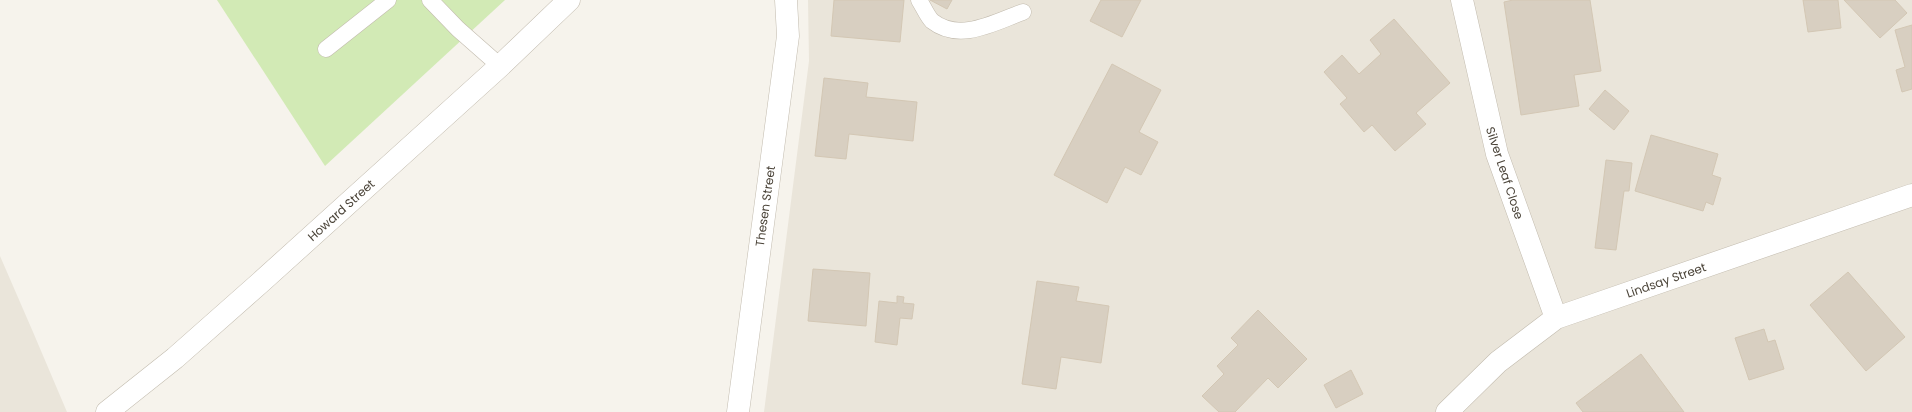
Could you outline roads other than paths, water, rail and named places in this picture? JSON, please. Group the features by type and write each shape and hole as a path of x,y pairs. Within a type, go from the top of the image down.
{"street":[{"name":"Howard Street","path":"107,412 169,362 261,282 500,66 569,0"},
{"name":"Thesen Street","path":"738,412 788,36 786,0"},
{"name":"Silver Leaf Close","path":"1462,0 1497,154 1556,318"},
{"name":"Lindsay Street","path":"1447,412 1498,362 1556,318 1912,195"}],"lane":[{"path":"326,49 388,0"},
{"path":"430,0 458,29 500,66"},
{"path":"919,0 931,20 948,30 975,30 1023,12"}]}
